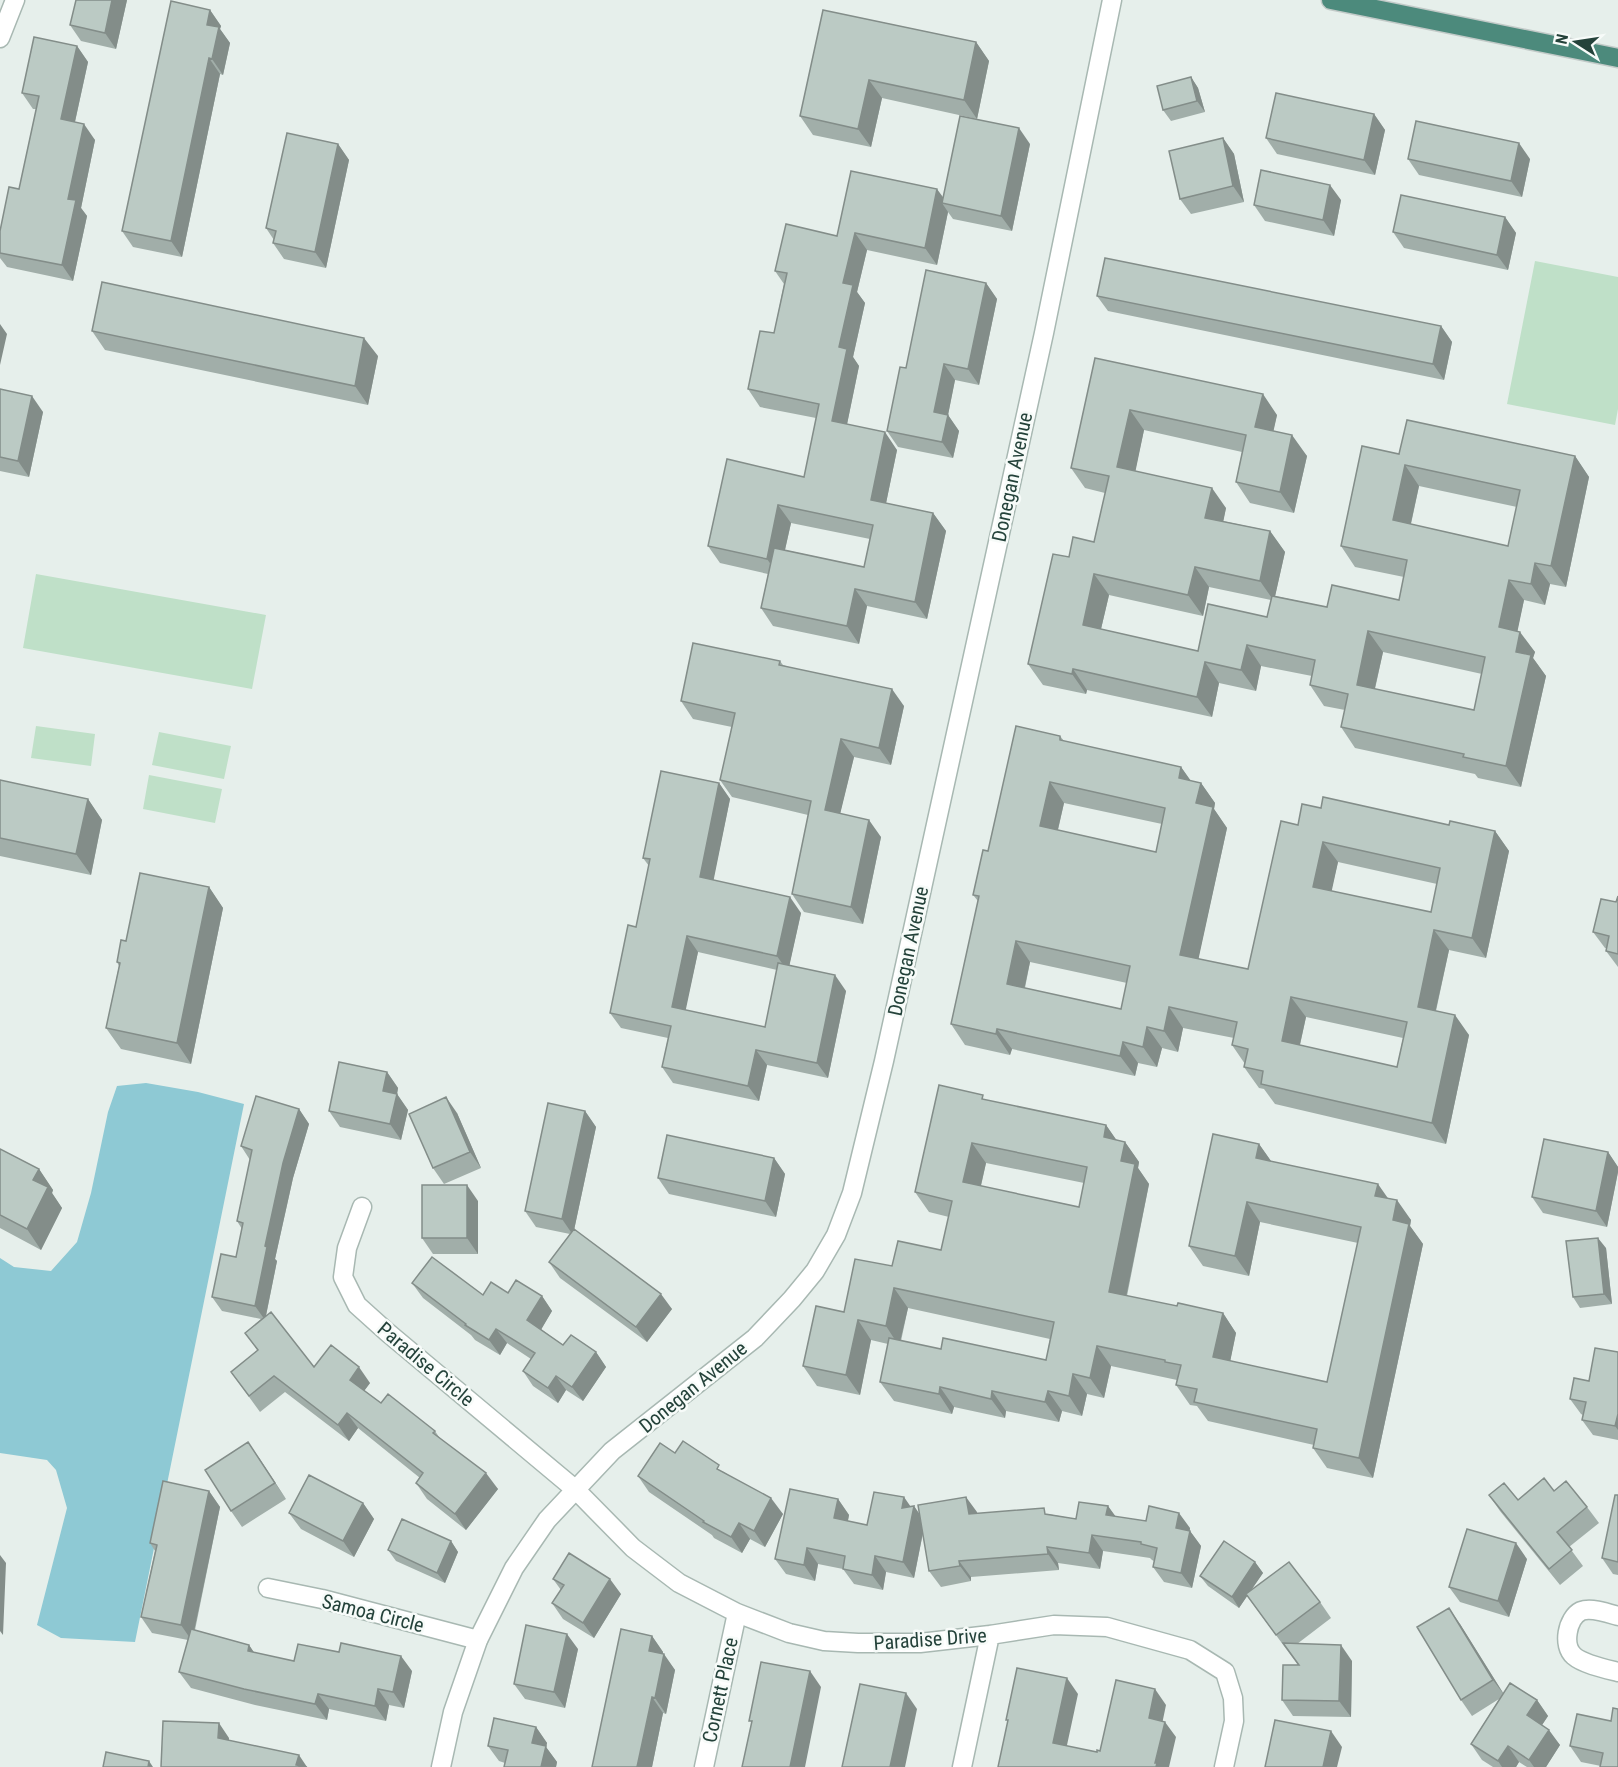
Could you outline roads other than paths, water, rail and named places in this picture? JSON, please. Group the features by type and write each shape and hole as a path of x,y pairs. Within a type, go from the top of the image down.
{"highway":[{"path":"1331,0 1618,58"}],"street":[{"path":"0,38 15,0"},
{"name":"Donegan Avenue","path":"441,1767 453,1712 478,1640 514,1568 547,1520 612,1451 740,1350 792,1299 815,1272 836,1235 852,1193 884,1061 1044,333 1112,0"},
{"name":"Paradise Circle","path":"362,1207 347,1248 343,1277 357,1305 576,1490"},
{"name":"Paradise Drive","path":"576,1490 633,1548 679,1584 736,1613 789,1633 824,1641 921,1644 1054,1625 1107,1627 1190,1650 1224,1672 1233,1698 1234,1721 1224,1767"},
{"name":"Samoa Circle","path":"268,1588 322,1599 478,1640"},
{"path":"1618,1616 1592,1610 1581,1611 1571,1621 1567,1636 1569,1648 1575,1657 1598,1667 1618,1672"},
{"name":"Cornett Place","path":"704,1767 736,1613"},
{"path":"962,1767 990,1635"}],"water":[{"path":"146,1083 198,1092 244,1104 135,1642 61,1638 37,1625 67,1508 56,1470 47,1460 0,1453 0,1258 14,1267 51,1271 77,1242 91,1193 108,1112 117,1086"}]}
